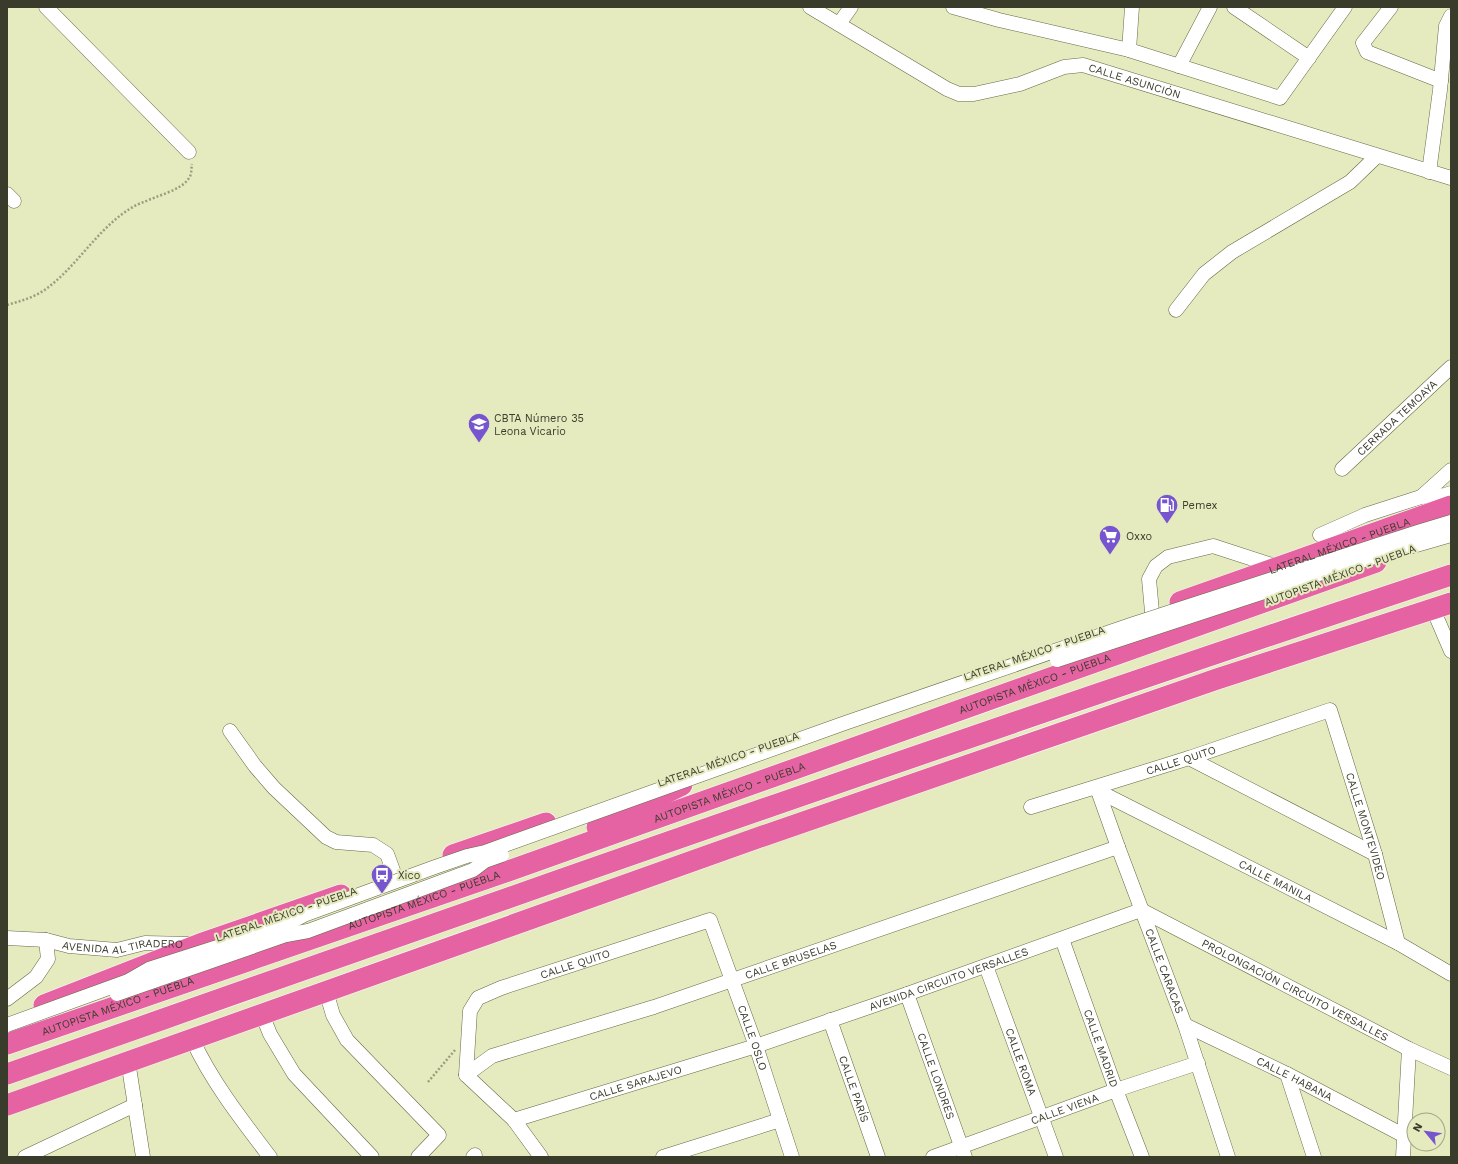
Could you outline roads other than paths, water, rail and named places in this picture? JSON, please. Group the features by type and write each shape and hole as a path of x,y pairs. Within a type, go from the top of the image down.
{"highway":[{"name":"LATERAL MÉXICO - PUEBLA","path":"7,1019 200,944 1279,568 1451,506"},
{"name":"AUTOPISTA MÉXICO - PUEBLA","path":"7,1044 511,870 1451,535"},
{"path":"7,1074 759,810 1220,651 1451,575"},
{"path":"7,1105 755,839 1217,679 1442,606"},
{"path":"511,870 749,752"}],"street":[{"path":"46,7 189,152"},
{"name":"CALLE ASUNCIÓN","path":"810,7 947,89 959,94 974,94 1020,84 1064,67 1083,65 1451,178"},
{"path":"839,24 851,7"},
{"path":"953,7 999,20 1129,50 1280,98 1345,7"},
{"path":"1129,50 1132,7"},
{"path":"1179,66 1210,7"},
{"path":"1234,7 1309,58"},
{"path":"1391,7 1363,43 1367,52 1441,81"},
{"path":"1429,172 1441,81 1446,26 1451,16"},
{"path":"1176,310 1204,274 1232,252 1350,182 1377,156"},
{"name":"CERRADA TEMOAYA","path":"1342,469 1451,366"},
{"path":"1421,497 1451,470"},
{"path":"1320,535 1365,515 1421,497 1451,493"},
{"path":"7,1025 128,981 149,969 283,926 304,915 435,867 493,849 852,720 1140,622 1451,522"},
{"path":"7,1033 286,935 308,931 473,870 486,861 759,760 1324,572 1451,535"},
{"path":"1152,612 1149,578 1156,566 1168,557 1213,546 1279,568"},
{"path":"1442,606 1451,650"},
{"name":"CALLE QUITO","path":"1031,807 1098,789 1330,710"},
{"name":"CALLE MONTEVIDEO","path":"1330,710 1376,854 1398,943"},
{"path":"230,731 255,766 274,788 326,837 336,842 373,845 387,854 395,876"},
{"path":"1189,758 1376,854"},
{"name":"CALLE CARACAS","path":"1098,789 1141,910 1185,1025 1228,1157"},
{"name":"CALLE MANILA","path":"1098,789 1398,943 1451,974"},
{"name":"CALLE BRUSELAS","path":"466,1075 492,1056 654,1007 1118,847"},
{"name":"AVENIDA CIRCUITO VERSALLES","path":"756,1046 907,994 1141,910"},
{"name":"PROLONGACIÓN CIRCUITO VERSALLES","path":"1141,910 1409,1049 1451,1068"},
{"name":"CALLE QUITO","path":"466,1075 470,1011 478,998 509,986 710,920"},
{"name":"CALLE OSLO","path":"710,920 756,1046 792,1157"},
{"name":"AVENIDA AL TIRADERO","path":"7,938 46,940 70,946 116,950 145,943 200,944"},
{"name":"CALLE MADRID","path":"1062,938 1116,1090 1142,1157"},
{"name":"AVENIDA AL TIRADERO","path":"7,999 36,977 48,959 46,940"},
{"name":"CALLE ROMA","path":"986,966 1056,1157"},
{"path":"326,991 332,1015 347,1040 439,1135 418,1157"},
{"name":"CALLE LONDRES","path":"907,994 963,1152"},
{"path":"262,1014 270,1034 294,1074 372,1157"},
{"name":"CALLE PARÍS","path":"830,1020 878,1157"},
{"name":"CALLE HABANA","path":"1185,1025 1288,1074 1403,1135"},
{"path":"192,1039 202,1060 234,1111 270,1157"},
{"name":"CALLE SARAJEVO","path":"514,1120 756,1046"},
{"path":"1403,1157 1403,1135 1409,1049"},
{"path":"128,1061 143,1157"},
{"name":"CALLE VIENA","path":"932,1157 963,1152 1041,1118 1116,1090 1198,1063"},
{"path":"1288,1074 1314,1157"},
{"path":"466,1075 514,1120 542,1157"},
{"path":"25,1157 135,1105"},
{"path":"662,1157 780,1120"}],"place":[{"name":"CBTA Número 35 Leona Vicario","path":"479,444"},
{"name":"Pemex","path":"1167,524"},
{"name":"Oxxo","path":"1110,556"},
{"name":"Xico","path":"382,894"}]}
